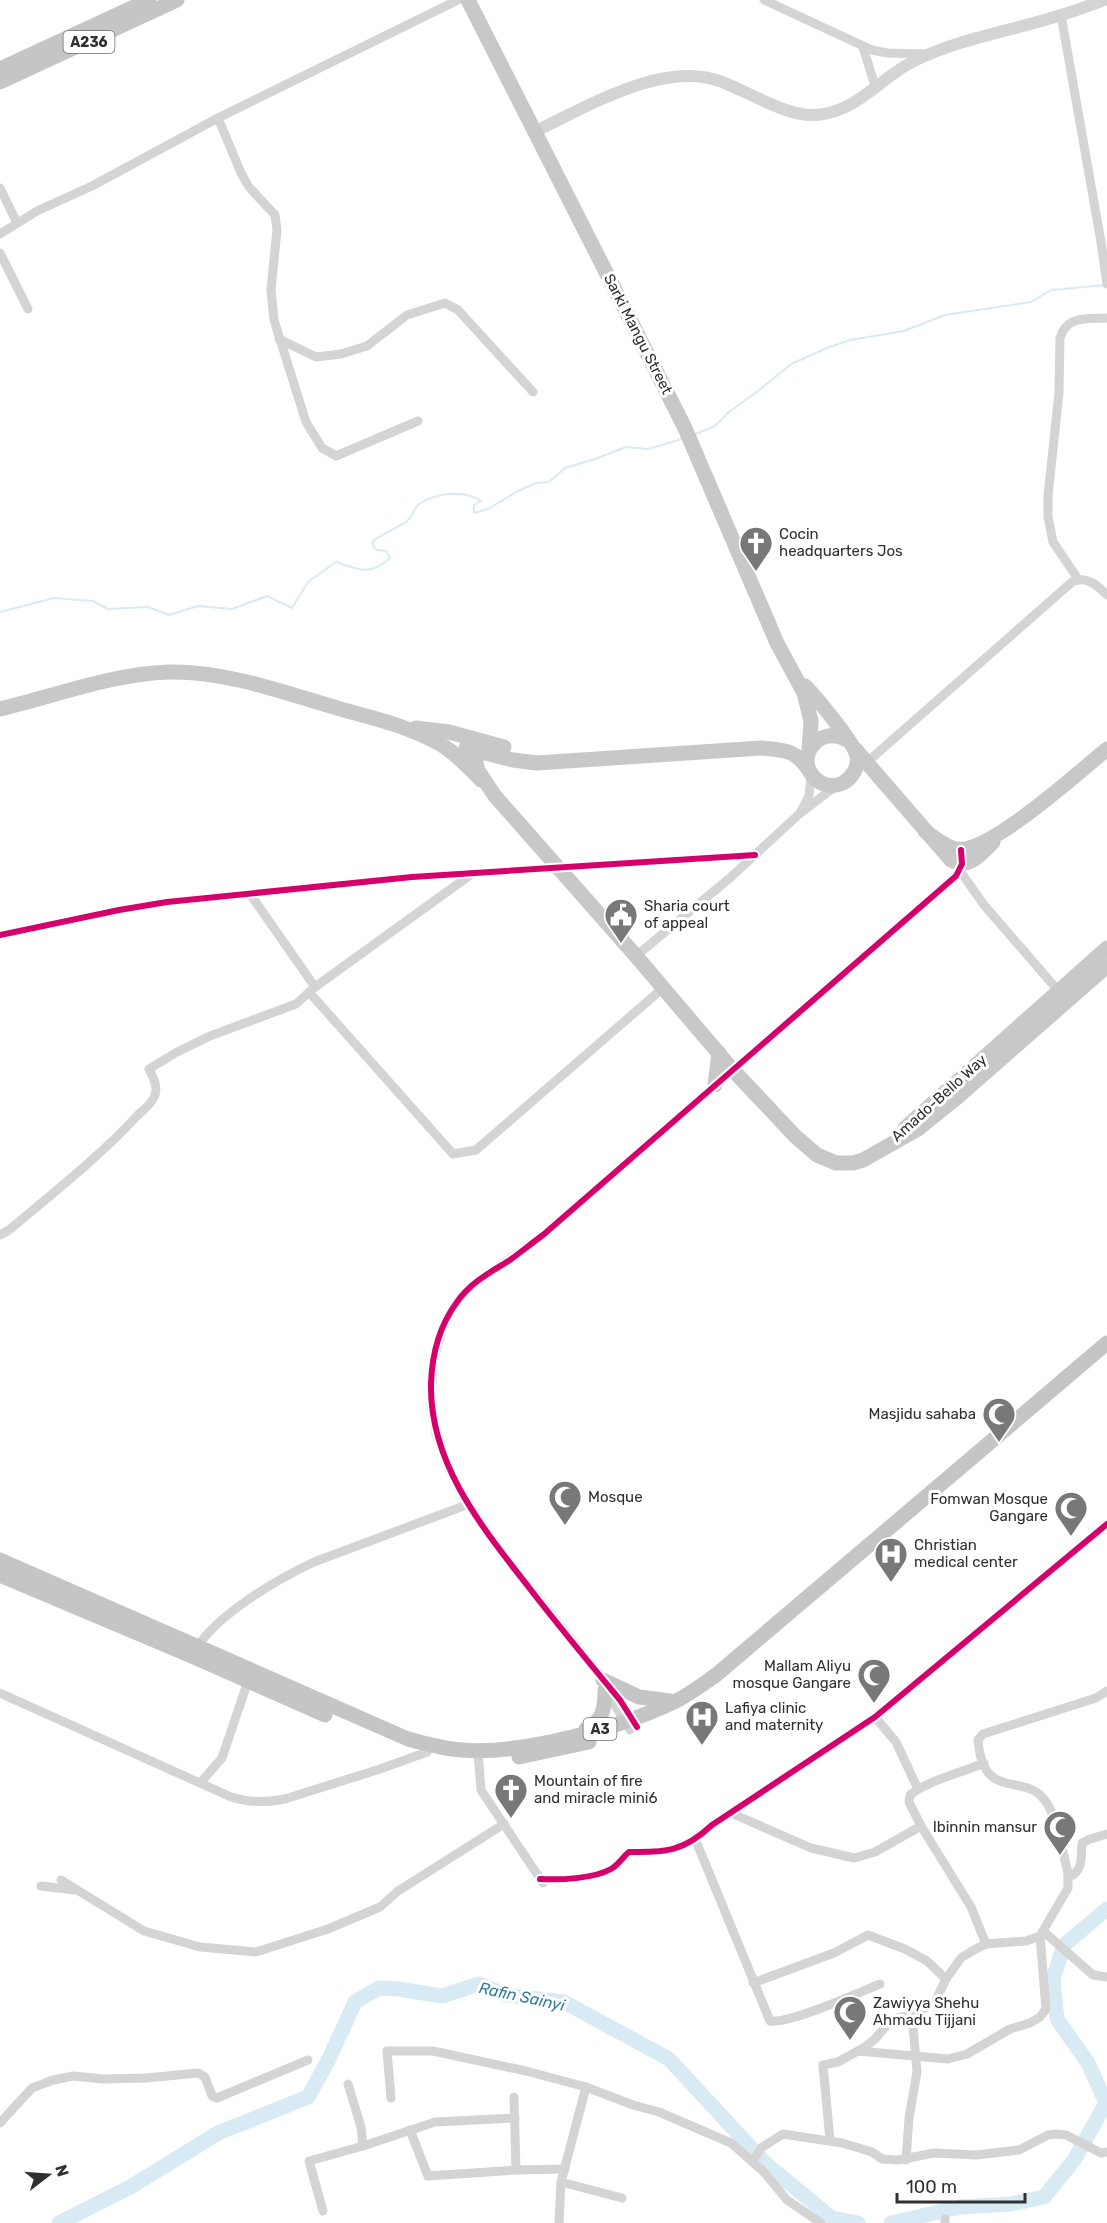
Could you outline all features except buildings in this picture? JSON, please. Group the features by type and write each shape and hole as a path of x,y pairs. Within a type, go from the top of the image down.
{"highway":[{"name":"A236","path":"0,82 149,0"},
{"name":"A236","path":"0,69 177,0"},
{"name":"A3","path":"0,1560 195,1651 248,1681 365,1732 427,1752 453,1757 479,1755 631,1724 676,1701 736,1660 1107,1343"},
{"name":"A3","path":"0,1575 195,1651 408,1739 479,1755 504,1758 540,1754 590,1742 691,1701 750,1660 1107,1355"},
{"path":"573,1736 592,1726 601,1717 605,1707 604,1685 656,1701 676,1701"}],"main road":[{"name":"Sarki Mangu Street","path":"468,0 684,426 774,635 795,675"},
{"path":"0,710 121,678 168,672 239,680 420,734 440,744 461,759 495,796"},
{"path":"795,675 811,721 814,742 807,760 810,772"},
{"path":"795,675 945,856 956,863 978,857 1008,828 1107,749"},
{"path":"401,727 428,728 526,763 588,761 761,748 814,742 836,735 851,744 857,761 845,781"},
{"path":"420,734 473,744"},
{"path":"473,744 478,771 495,796"},
{"path":"761,748 790,752 801,759 821,783 869,780 889,789"},
{"name":"Amado-Bello Way","path":"495,796 636,956 732,1070 795,1136 817,1155 836,1163 853,1163 881,1150 918,1129 936,1115 1063,996 1107,948"},
{"name":"Amado-Bello Way","path":"1063,996 1107,966"},
{"path":"715,1084 718,1053"}],"street":[{"path":"0,234 218,118 458,0"},
{"path":"764,0 863,47 887,53 932,55"},
{"path":"534,132 631,87 669,76 689,74 720,81 787,110 814,115 845,108 915,61 972,39 1061,15 1104,0"},
{"path":"1061,15 1106,281"},
{"path":"863,47 876,89"},
{"path":"218,118 245,180 275,215 277,230 271,290 273,313 306,422 322,448 336,456 418,421"},
{"path":"0,189 17,223"},
{"path":"0,253 28,309"},
{"path":"279,339 316,357 341,354 367,346 407,315 445,303 458,310 533,392"},
{"path":"1107,318 1073,321 1062,330 1059,392 1048,496 1048,517 1053,542 1078,579 1090,582 1107,595"},
{"path":"636,956 755,855 798,815 867,763 1068,585 1078,579"},
{"path":"798,815 809,796 810,772"},
{"path":"0,935 138,907 250,894 473,873 755,855"},
{"path":"961,861 984,905 1063,996"},
{"path":"631,1724 589,1664 499,1549 456,1483 442,1452 433,1419 431,1376 435,1348 451,1311 470,1287 543,1235 956,876 961,861"},
{"path":"0,1235 86,1166 120,1135 149,1103 155,1096 155,1081 149,1069 210,1036 296,1004 473,873"},
{"path":"250,894 312,990 453,1154 476,1150 663,988"},
{"path":"195,1651 209,1633 238,1608 292,1572 469,1504"},
{"path":"479,1755 481,1790 542,1882 598,1874 613,1868 629,1852 675,1849 696,1841 712,1826 875,1717 1107,1524"},
{"path":"201,1782 222,1758 248,1681"},
{"path":"864,2050 948,2059 967,2054 1010,2029 1040,2017 1046,2009 1042,1934 1068,1888 1068,1873 1061,1844 1047,1803 1034,1790 1000,1782 993,1778 984,1763 978,1740 983,1734 1096,1698 1107,1691"},
{"path":"0,1693 241,1800 271,1802 380,1769 427,1752"},
{"path":"875,1717 896,1742 918,1789"},
{"path":"984,1763 946,1779 926,1784 910,1795 909,1802 921,1826 971,1907 986,1944"},
{"path":"731,1813 811,1848 854,1858 875,1852 921,1826"},
{"path":"61,1880 144,1931 200,1947 256,1952 328,1929 380,1907 398,1891 504,1824"},
{"path":"1068,1873 1073,1875 1078,1872 1083,1843 1107,1834"},
{"path":"696,1841 770,2021 777,2022 880,1984"},
{"path":"41,1886 77,1890"},
{"path":"830,2140 823,2065 838,2062 864,2050 892,2019 912,2015 934,2002 946,1979 961,1958 986,1944 1026,1941 1042,1934"},
{"path":"1042,1934 1093,1975 1107,1977"},
{"path":"753,1983 834,1953 868,1935 905,1949 927,1961 946,1979"},
{"path":"906,2160 909,2118 917,2072 912,2015"},
{"path":"391,2098 387,2050 433,2051 586,2087 658,2112 731,2143 753,2161 787,2200 821,2223"},
{"path":"0,2123 32,2088 53,2080 73,2076 103,2079 146,2078 198,2073 206,2077 212,2096 217,2098 308,2060"},
{"path":"348,2084 361,2127 363,2146"},
{"path":"559,2223 561,2182 586,2087"},
{"path":"514,2097 516,2170"},
{"path":"323,2211 309,2161 435,2122 515,2118"},
{"path":"410,2130 428,2176 565,2169"},
{"path":"753,2161 761,2148 783,2134 830,2140 872,2152 882,2159 906,2160 934,2153 976,2155 1019,2150 1048,2135 1056,2134 1066,2135 1101,2153 1107,2152"},
{"path":"561,2182 622,2198"}],"waterway":[{"path":"693,435 715,426 729,412 791,364 827,348 850,340 904,331 945,315 1031,302 1051,290 1106,285"},
{"path":"0,612 54,598 93,601 108,609 148,607 169,615 198,606 232,609 267,596 292,608 308,582 336,562 364,570 383,564 390,558 386,551 376,550 372,543 407,521 418,505 433,497 450,494 474,497 481,501 474,505 474,513 488,509 536,483 549,482 565,468 626,447 648,449 682,439"},
{"name":"Rafin Sainyi","path":"891,2223 960,2207 1011,2204 1044,2197 1074,2160 1106,2103 1088,2063 1057,2019 1053,1979 1064,1945 1107,1909"},
{"name":"Rafin Sainyi","path":"59,2223 132,2186 218,2133 308,2097 329,2059 355,2002 379,1988 442,1996 479,1984 506,1995 564,2002 669,2059 766,2164 832,2218 858,2223"}],"cycle path":[{"path":"637,1727 620,1700 497,1547 450,1470 433,1413 431,1383 435,1351 442,1330 451,1311 469,1289 543,1235 956,876 962,864 961,850"},
{"path":"0,935 167,902 412,877 755,855"},
{"path":"540,1879 567,1879 595,1875 614,1867 629,1852 664,1851 692,1841 712,1825 875,1717 1107,1524"}],"place":[{"name":"Cocin headquarters Jos","path":"756,572"},
{"name":"Sharia court of appeal","path":"621,944"},
{"name":"Masjidu sahaba","path":"999,1443"},
{"name":"Mosque","path":"565,1526"},
{"name":"Fomwan Mosque Gangare","path":"1071,1537"},
{"name":"Christian medical center","path":"891,1583"},
{"name":"Mallam Aliyu mosque Gangare","path":"874,1704"},
{"name":"Lafiya clinic and maternity","path":"702,1746"},
{"name":"Mountain of fire and miracle mini6","path":"511,1819"},
{"name":"Ibinnin mansur","path":"1060,1856"},
{"name":"Zawiyya Shehu Ahmadu Tijjani","path":"850,2041"}]}
